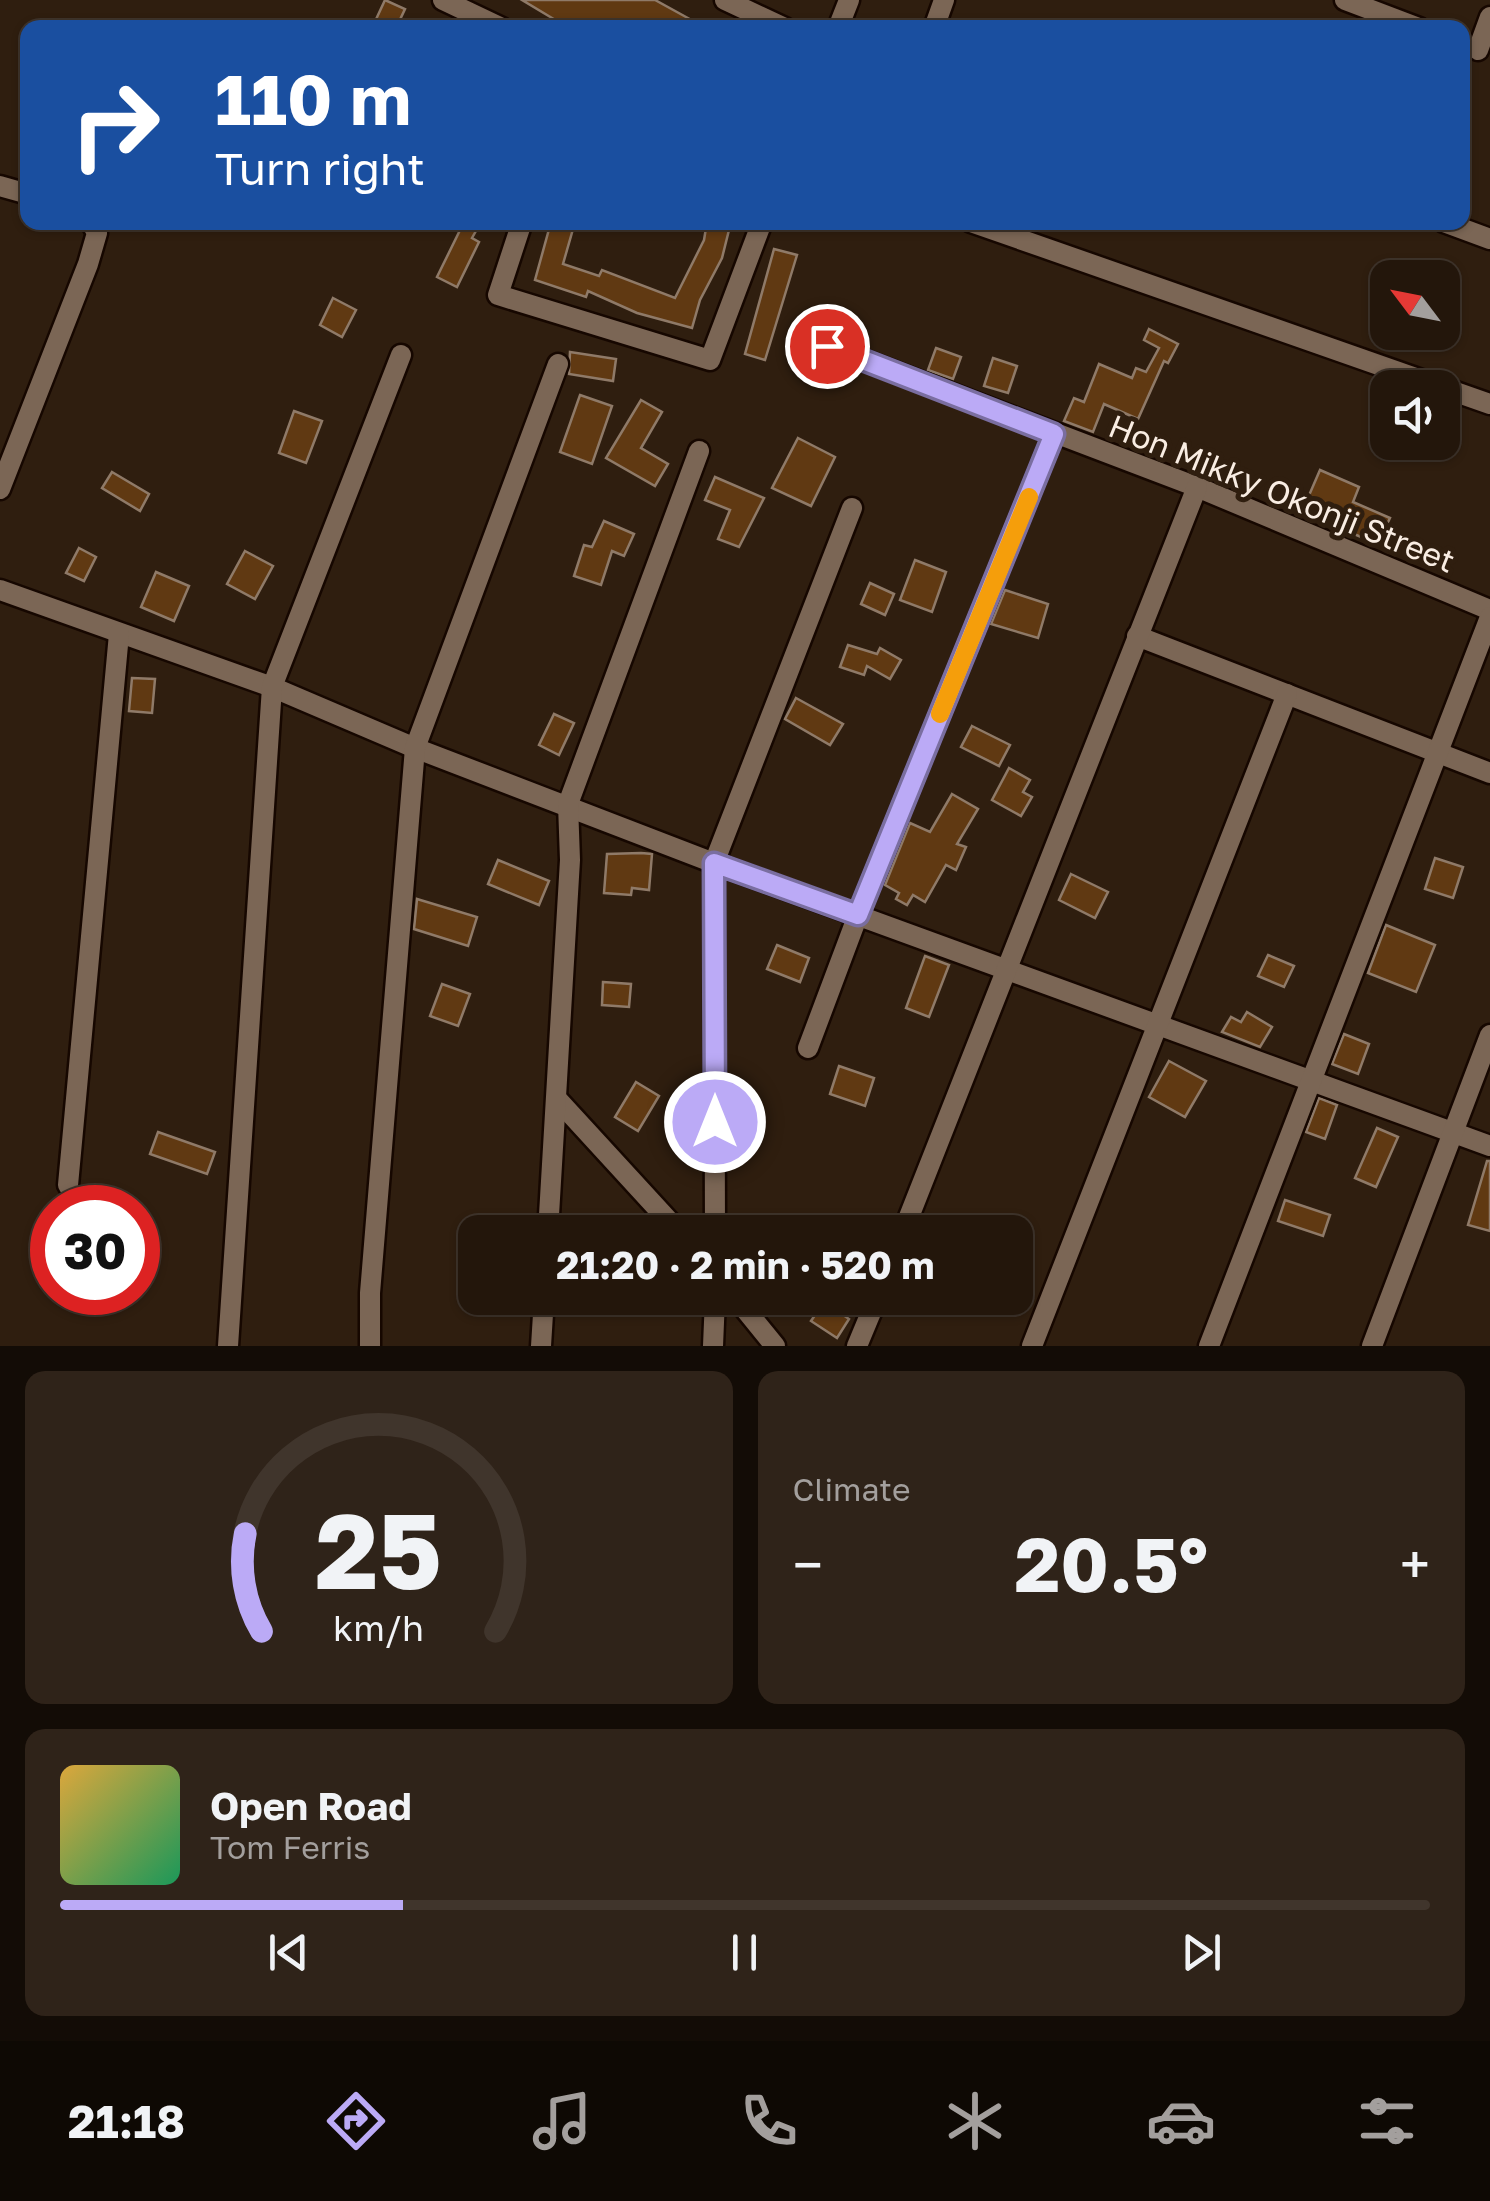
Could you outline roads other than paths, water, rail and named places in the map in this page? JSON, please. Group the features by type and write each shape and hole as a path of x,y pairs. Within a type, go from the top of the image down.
{"street":[{"path":"443,0 485,20"},
{"path":"724,0 768,20"},
{"path":"1344,0 1397,20"},
{"path":"1477,49 1490,17"},
{"path":"0,489 88,264 95,230"},
{"path":"519,230 498,295 710,360 759,230"},
{"path":"993,230 1490,404"},
{"path":"1466,230 1490,239"},
{"name":"Hon Mikky Okonji Street","path":"827,346 1197,488 1490,613"},
{"path":"228,1346 272,687 401,355"},
{"path":"370,1346 370,1294 414,748 558,364"},
{"path":"808,1048 858,915 1054,434"},
{"path":"549,1215 570,860 568,804 698,451"},
{"path":"910,1215 1197,488"},
{"path":"716,1215 714,863 852,508"},
{"path":"0,590 272,687 414,748 714,863 1490,1146"},
{"path":"1209,1346 1490,613"},
{"path":"68,1185 119,634"},
{"path":"1138,636 1490,773"},
{"path":"1032,1346 1287,694"},
{"path":"1372,1346 1490,1035"},
{"path":"557,1099 663,1215"},
{"path":"541,1346 543,1315"},
{"path":"714,1346 715,1315"},
{"path":"750,1315 775,1346"},
{"path":"857,1346 870,1315"}]}
